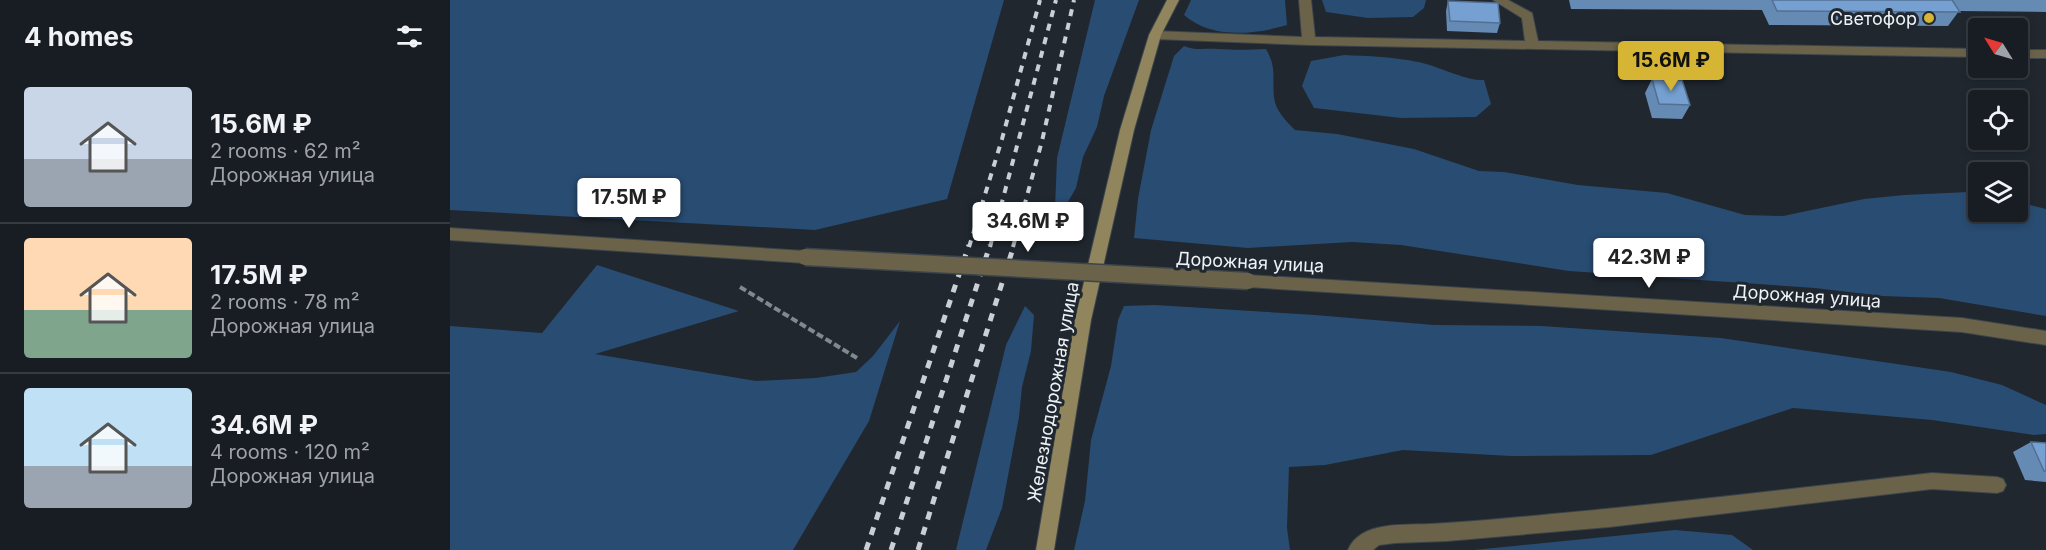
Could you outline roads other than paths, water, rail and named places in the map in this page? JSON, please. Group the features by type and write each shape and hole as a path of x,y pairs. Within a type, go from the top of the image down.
{"main road":[{"name":"Железнодорожная улица","path":"1045,550 1083,320 1127,130 1155,35 1173,0"}],"street":[{"path":"1305,0 1309,41"},
{"path":"1499,0 1528,16 1532,45"},
{"path":"1155,35 1309,41 1968,53"},
{"path":"2028,54 2046,54"},
{"name":"Дорожная улица","path":"450,234 805,258 1248,281 1962,325 2046,338"},
{"path":"1357,550 1377,537 1395,534 1447,532 1598,519 1932,481 1997,485"}],"railway":[{"path":"969,247 1002,139 1040,0"},
{"path":"990,247 1056,0"},
{"path":"1013,247 1042,141 1074,0"},
{"path":"866,550 969,245"},
{"path":"891,550 990,245"},
{"path":"918,550 1014,245"}],"place":[{"name":"Светофор","path":"1929,18"}]}
